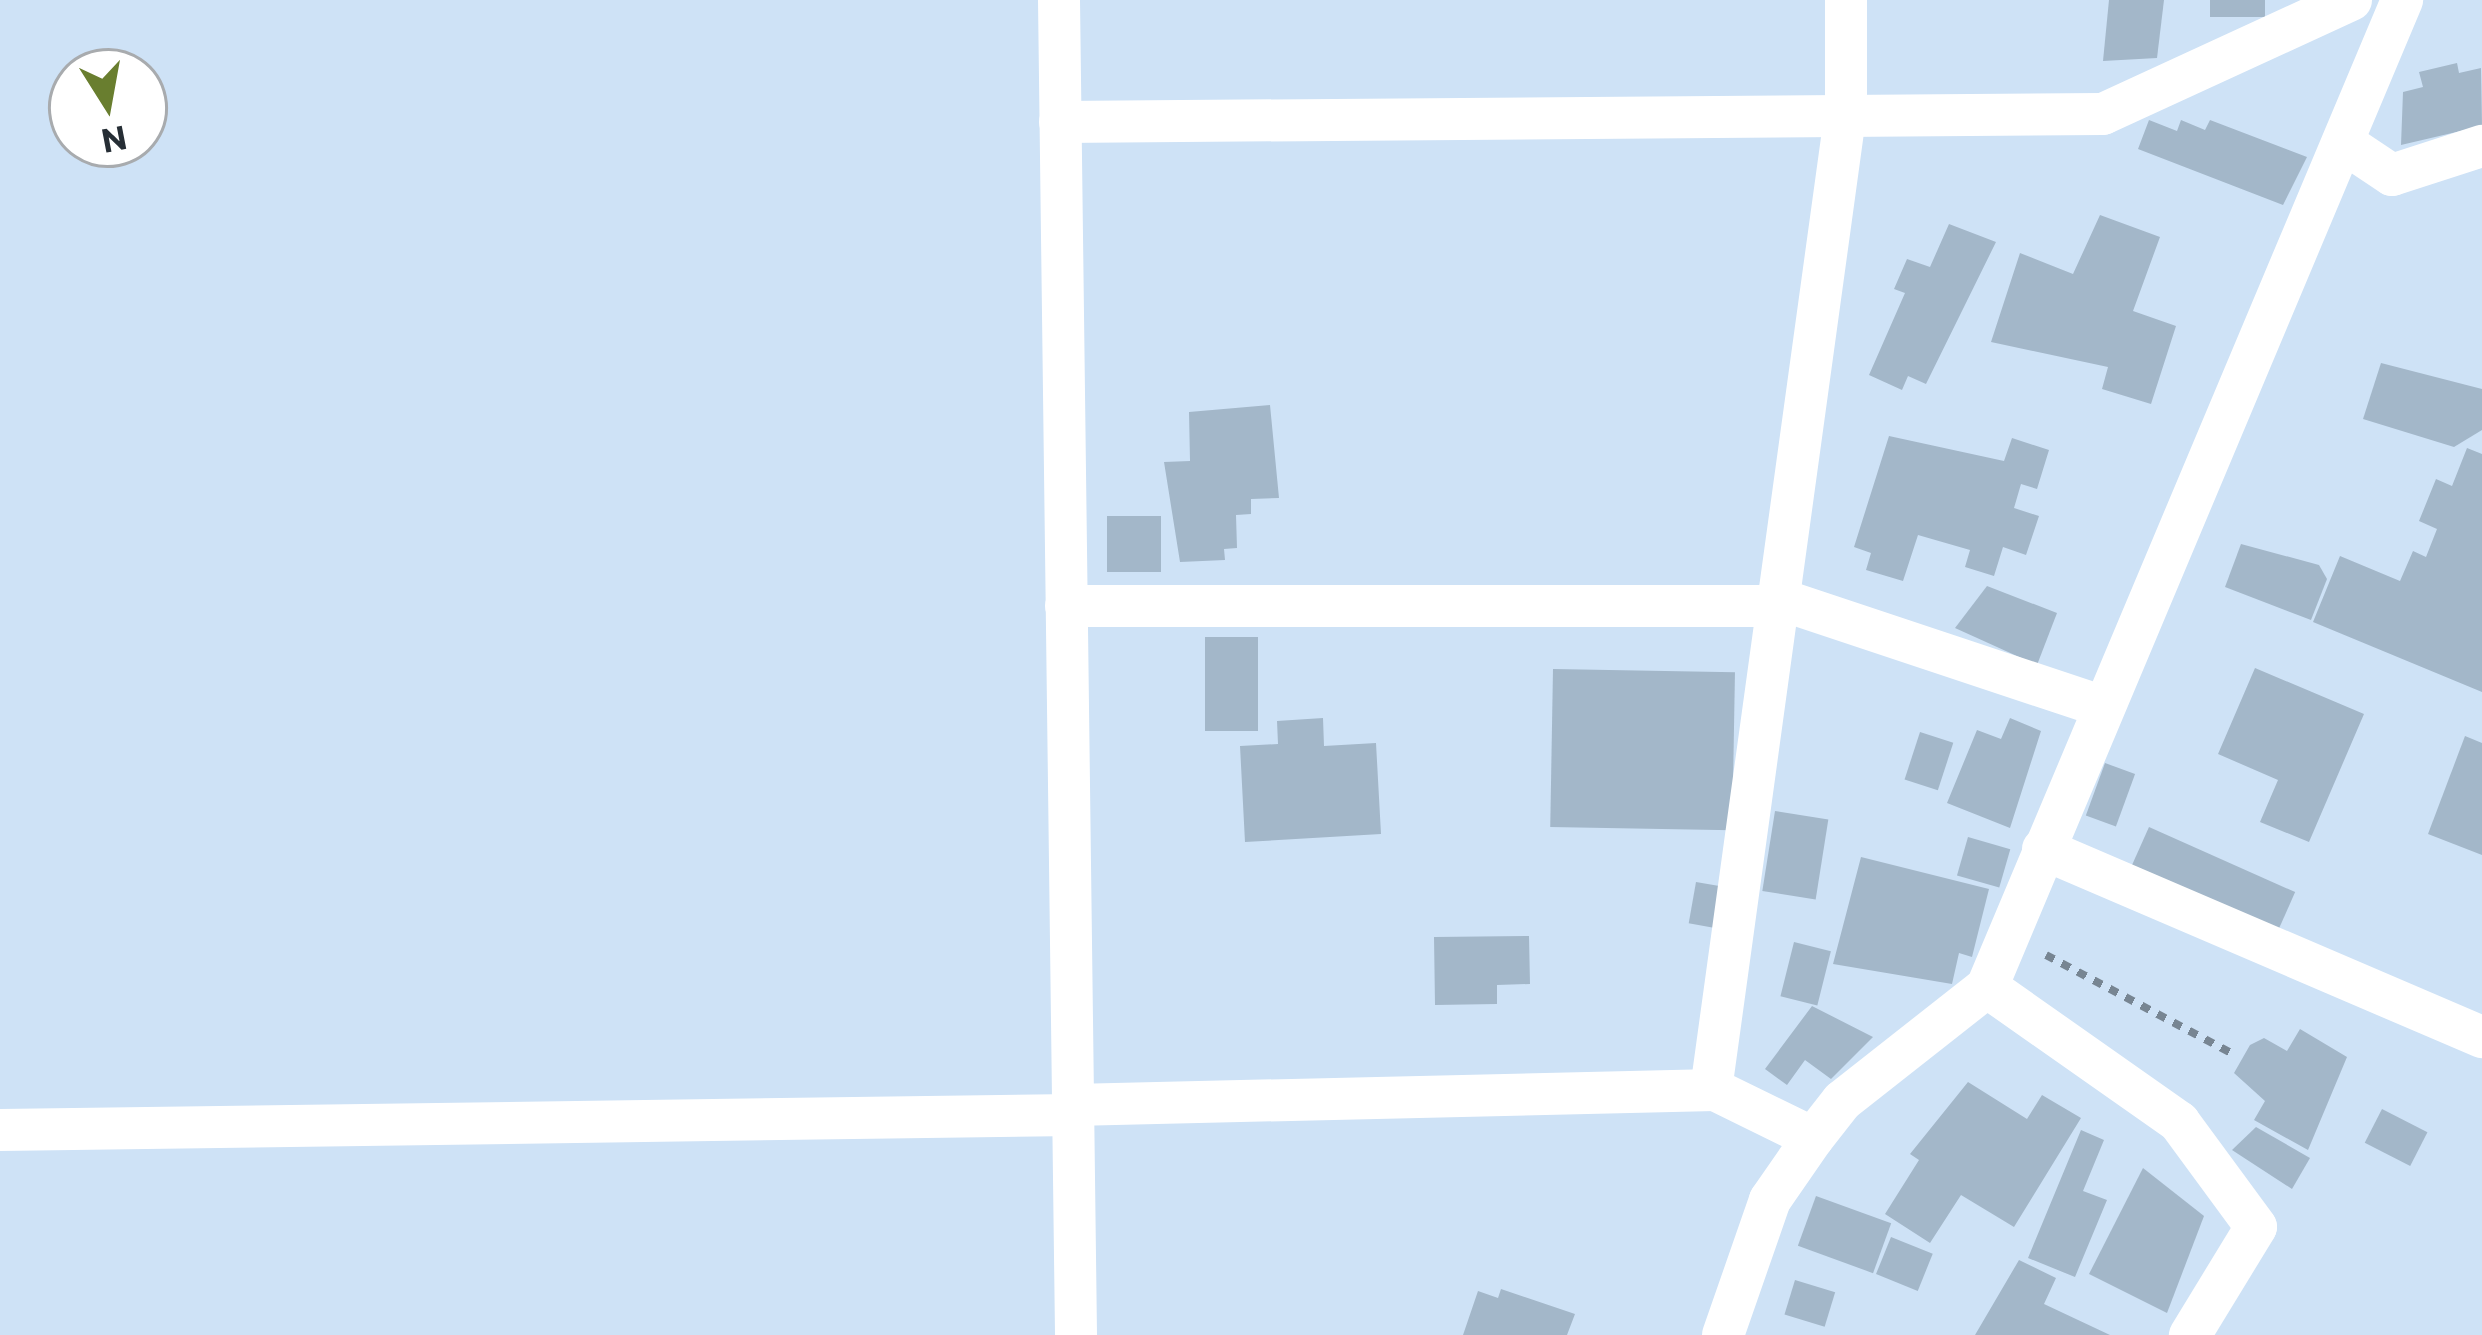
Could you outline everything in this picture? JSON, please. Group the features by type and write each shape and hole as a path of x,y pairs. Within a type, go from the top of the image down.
{"street":[{"path":"1059,0 1076,1335"},
{"path":"1711,1090 1846,109 1846,0"},
{"path":"1060,122 1846,109 2103,114 2351,0"},
{"path":"1723,1335 1770,1200 1813,1138 1842,1101 1987,986 2097,705 2347,145 2402,0"},
{"path":"2347,145 2392,175 2472,161"},
{"path":"1066,606 1775,602 2097,705"},
{"path":"2043,849 2482,1037"},
{"path":"1987,986 2179,1122 2257,1227 2190,1335"},
{"path":"0,1130 1074,1110 1711,1090 1813,1138"}],"path":[{"path":"2008,935 2230,1053"}],"building":[{"path":"2109,0 2164,0 2157,58 2103,61"},
{"path":"2210,0 2265,0 2265,17 2210,17"},
{"path":"2457,63 2459,73 2481,68 2482,126 2401,145 2403,92 2423,87 2419,72"},
{"path":"2149,120 2177,131 2181,120 2205,130 2210,120 2307,157 2283,205 2138,149"},
{"path":"2100,215 2160,237 2133,311 2176,326 2151,404 2102,389 2108,367 1991,342 2020,253 2073,274"},
{"path":"1949,224 1996,242 1926,384 1908,376 1902,390 1869,375 1905,293 1894,289 1907,259 1930,267"},
{"path":"2381,363 2482,389 2482,430 2454,447 2363,419"},
{"path":"1270,405 1279,498 1251,499 1251,514 1236,515 1237,548 1224,549 1225,560 1180,562 1164,462 1190,461 1189,412"},
{"path":"1889,436 2004,461 2012,438 2049,450 2037,489 2021,484 2014,508 2039,516 2026,555 2003,547 1994,576 1965,567 1970,550 1918,535 1903,581 1866,570 1871,553 1854,547"},
{"path":"2467,448 2482,454 2482,692 2313,622 2340,556 2400,581 2413,551 2426,557 2437,529 2419,521 2436,479 2452,486"},
{"path":"1107,516 1161,516 1161,572 1107,572"},
{"path":"2241,544 2319,565 2327,579 2311,620 2225,587"},
{"path":"1987,586 2057,613 2037,665 1955,628"},
{"path":"1205,637 1258,637 1258,731 1205,731"},
{"path":"2255,668 2364,714 2309,842 2260,822 2278,780 2218,754"},
{"path":"1553,669 1735,672 1732,830 1550,827"},
{"path":"1323,718 1324,746 1376,743 1381,834 1245,842 1240,746 1278,744 1277,721"},
{"path":"2010,718 2041,731 2010,828 1947,803 1977,730 2001,739"},
{"path":"1920,732 1953,743 1938,790 1905,780"},
{"path":"2465,736 2482,743 2482,855 2428,834"},
{"path":"2105,763 2135,774 2116,827 2086,816"},
{"path":"1775,811 1828,819 1816,899 1762,891"},
{"path":"2149,827 2295,892 2278,930 2132,865"},
{"path":"1968,837 2010,849 1999,888 1957,875"},
{"path":"1861,857 1989,889 1972,957 1959,953 1952,984 1833,964"},
{"path":"1696,882 1724,887 1716,928 1689,923"},
{"path":"1529,936 1530,984 1497,985 1497,1004 1435,1005 1434,937"},
{"path":"1794,942 1831,951 1817,1006 1780,996"},
{"path":"1812,1006 1873,1037 1831,1079 1805,1060 1787,1085 1765,1069"},
{"path":"2300,1029 2347,1057 2308,1150 2254,1120 2265,1101 2234,1073 2250,1045 2264,1038 2287,1051"},
{"path":"1968,1082 2027,1119 2042,1095 2081,1118 2014,1227 1961,1195 1930,1243 1885,1214 1919,1160 1910,1154"},
{"path":"2382,1109 2427,1132 2410,1166 2365,1143"},
{"path":"2256,1127 2310,1158 2292,1189 2232,1150"},
{"path":"2081,1130 2104,1140 2083,1191 2107,1200 2075,1277 2028,1258"},
{"path":"2143,1168 2204,1216 2167,1313 2089,1274"},
{"path":"1816,1196 1891,1223 1873,1273 1798,1246"},
{"path":"1891,1237 1933,1254 1918,1291 1876,1274"},
{"path":"2019,1260 2056,1278 2044,1304 2110,1335 1975,1335"},
{"path":"1795,1280 1835,1292 1825,1327 1784,1314"},
{"path":"1501,1289 1575,1314 1567,1335 1463,1335 1478,1291 1498,1298"}]}
